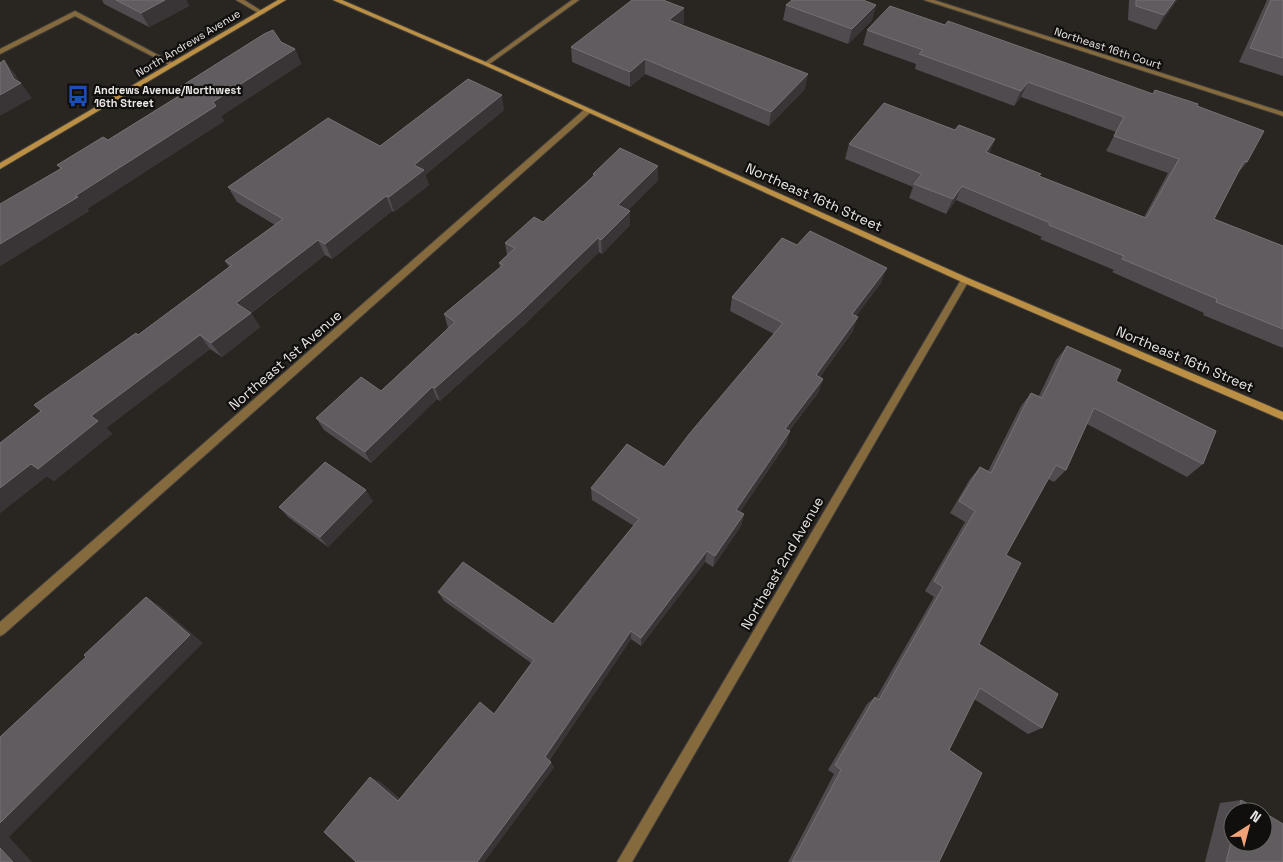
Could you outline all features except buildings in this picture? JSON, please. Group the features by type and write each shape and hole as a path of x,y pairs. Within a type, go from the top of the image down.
{"street":[{"path":"239,0 262,12"},
{"name":"North Andrews Avenue","path":"0,166 283,0"},
{"name":"Northeast 16th Street","path":"336,0 486,64 965,280 1283,416"},
{"path":"486,64 576,0"},
{"name":"Northeast 16th Court","path":"927,0 1283,114"},
{"path":"0,52 75,13 173,65"},
{"name":"Northeast 1st Avenue","path":"0,630 588,111"},
{"name":"Northeast 2nd Avenue","path":"624,862 965,280"}],"place":[{"name":"Andrews Avenue/Northwest 16th Street","path":"78,96"}]}
